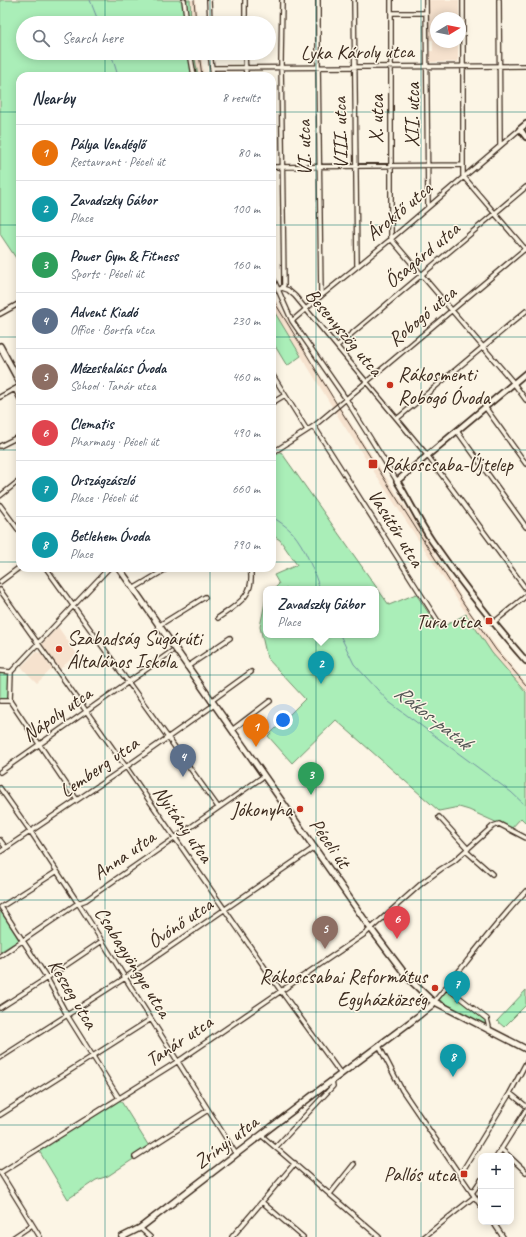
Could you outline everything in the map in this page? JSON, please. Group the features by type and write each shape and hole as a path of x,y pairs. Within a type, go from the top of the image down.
{"main road":[{"path":"0,346 16,376"},
{"name":"Péceli út","path":"122,572 371,929 408,978 434,1002 526,1049"},
{"name":"Zrínyi utca","path":"122,1237 140,1228 417,1017 434,1002"}],"street":[{"path":"184,0 186,16"},
{"path":"210,0 210,16"},
{"path":"245,0 245,16"},
{"path":"280,289 284,285 281,68 282,0"},
{"name":"VI. utca","path":"318,0 321,296"},
{"name":"VIII. utca","path":"354,0 357,265"},
{"name":"X. utca","path":"391,0 391,239"},
{"name":"XII. utca","path":"426,0 428,206"},
{"path":"463,0 463,176 526,249"},
{"path":"499,0 500,145"},
{"path":"391,13 426,13"},
{"path":"191,60 193,72"},
{"path":"211,60 212,72"},
{"path":"245,60 246,72"},
{"name":"Lyka Károly utca","path":"212,68 318,68 463,65 526,66"},
{"name":"Ároktő utca","path":"292,321 526,124"},
{"path":"520,129 526,137"},
{"path":"276,167 464,165"},
{"name":"Ősagárd utca","path":"337,346 526,186"},
{"path":"391,239 514,383 526,400"},
{"name":"Robogó utca","path":"276,450 314,426 526,249"},
{"path":"276,282 292,321 346,399 397,481 431,540 493,623 526,661"},
{"name":"Besenyszög utca","path":"280,289 288,290 295,296 398,418 526,589"},
{"path":"0,314 16,305"},
{"path":"398,418 526,311"},
{"path":"397,481 526,373"},
{"path":"276,380 307,430"},
{"path":"0,396 15,389"},
{"path":"276,401 285,395"},
{"path":"485,407 526,464"},
{"name":"Vasútőr utca","path":"314,426 441,626"},
{"path":"456,431 526,526"},
{"path":"0,446 16,438"},
{"path":"0,496 16,483"},
{"path":"0,505 16,527"},
{"path":"0,582 16,570"},
{"path":"49,572 218,808"},
{"path":"78,800 10,701 11,672 105,572"},
{"path":"133,589 161,572"},
{"path":"218,618 246,596 251,587 251,572"},
{"name":"Nyitány utca","path":"0,590 126,767 280,991 341,1074"},
{"path":"493,623 526,596"},
{"path":"158,626 205,597"},
{"path":"187,667 230,638"},
{"name":"Nápoly utca","path":"0,772 171,652"},
{"path":"0,671 11,672"},
{"name":"Lemberg utca","path":"0,852 168,737 251,672"},
{"path":"0,701 10,701"},
{"path":"232,730 270,701"},
{"name":"Anna utca","path":"0,956 78,903 86,900 264,776"},
{"name":"Csabagyöngye utca","path":"0,788 78,903 236,1154"},
{"path":"438,817 467,850 492,874"},
{"name":"Tanár utca","path":"0,1172 178,1061 371,929 422,883 441,868 454,861 496,824 506,826 526,838"},
{"path":"0,840 6,848"},
{"name":"Óvónő utca","path":"0,1058 125,978 314,848"},
{"path":"1,907 56,872"},
{"path":"434,1002 510,908 526,891"},
{"name":"Keszeg utca","path":"1,907 47,978 67,1015 119,1098"},
{"path":"0,1008 102,941"},
{"path":"446,987 487,1019 489,1022 488,1030"},
{"path":"0,1115 151,1020"},
{"path":"379,1046 402,1090 478,1202"},
{"path":"460,1175 510,1093 526,1063"},
{"name":"Zrínyi utca","path":"276,1147 333,1086 332,1081"},
{"path":"510,1093 526,1106"},
{"path":"135,1157 208,1110"},
{"path":"498,1153 526,1110"},
{"path":"261,1135 380,1237"},
{"path":"501,1149 506,1153"},
{"path":"514,1161 526,1172"},
{"path":"232,1237 295,1163"},
{"path":"330,1194 354,1164"},
{"path":"0,1172 40,1237"},
{"path":"424,1237 473,1195 478,1186"},
{"path":"262,1202 301,1236"},
{"path":"14,1237 32,1225"},
{"path":"494,1225 503,1237"},
{"path":"140,1228 150,1237"}],"shaded area":[{"path":"190,0 196,0 197,16 191,16"},
{"path":"429,0 459,0 459,12 430,12 429,40"},
{"path":"433,48 458,48 458,62 429,62 429,51 433,51"},
{"path":"195,60 202,60 203,72 197,72"},
{"path":"276,300 336,401 414,520 470,611 497,648 526,683 526,692 492,653 339,418 276,315"},
{"name":"Szabadság Sugárúti Általános Iskola","path":"58,627 77,654 60,669 42,644"},
{"name":"Szabadság Sugárúti Általános Iskola","path":"36,652 41,653 52,669 37,683 21,667"}],"green space":[{"path":"0,0 190,0 191,16 16,16 16,60 195,60 197,72 16,72 16,258 0,234"},
{"path":"276,315 301,356 287,366 276,348"},
{"path":"281,452 376,586 277,586 279,584 274,575 297,565 280,540 276,538 276,455"},
{"path":"379,591 389,605 416,594 439,629 466,614 492,653 526,692 526,823 521,818 511,829 459,807 439,811 336,720 292,763 268,736 305,699 267,658 260,627 263,612 263,638 379,638"},
{"path":"0,671 11,672 10,701 0,701"},
{"path":"0,910 19,940 0,952"},
{"path":"447,990 486,1020 487,1026 439,1000"},
{"path":"526,990 526,1005 504,1027 497,1021"},
{"path":"119,1098 150,1148 108,1176 96,1180 68,1199 38,1149"}],"waterway":[{"name":"Rákos-patak","path":"90,0 96,16"},
{"name":"Rákos-patak","path":"113,60 117,72"},
{"name":"Rákos-patak","path":"276,520 297,538 309,559 319,586"},
{"name":"Rákos-patak","path":"341,638 354,664 389,702 511,792 526,806"}],"railway":[{"path":"194,0 195,16"},
{"path":"200,60 201,72"},
{"path":"276,305 338,406 464,604 496,650 526,685"}],"place":[{"name":"Rákosmenti Robogó Óvoda","path":"390,385"},
{"name":"Rákoscsaba-Újtelep","path":"373,464"},
{"name":"Tura utca","path":"489,621"},
{"name":"Szabadság Sugárúti Általános Iskola","path":"59,649"},
{"name":"Zavadszky Gábor","path":"321,684"},
{"name":"Pálya Vendéglő","path":"256,747"},
{"name":"Advent Kiadó","path":"183,777"},
{"name":"Power Gym & Fitness","path":"311,795"},
{"name":"Jókonyha","path":"300,809"},
{"name":"Clematis","path":"397,939"},
{"name":"Mézeskalács Óvoda","path":"325,949"},
{"name":"Rákoscsabai Református Egyházközség","path":"435,988"},
{"name":"Országzászló","path":"457,1004"},
{"name":"Betlehem Óvoda","path":"453,1077"},
{"name":"Pallós utca","path":"464,1174"}]}
